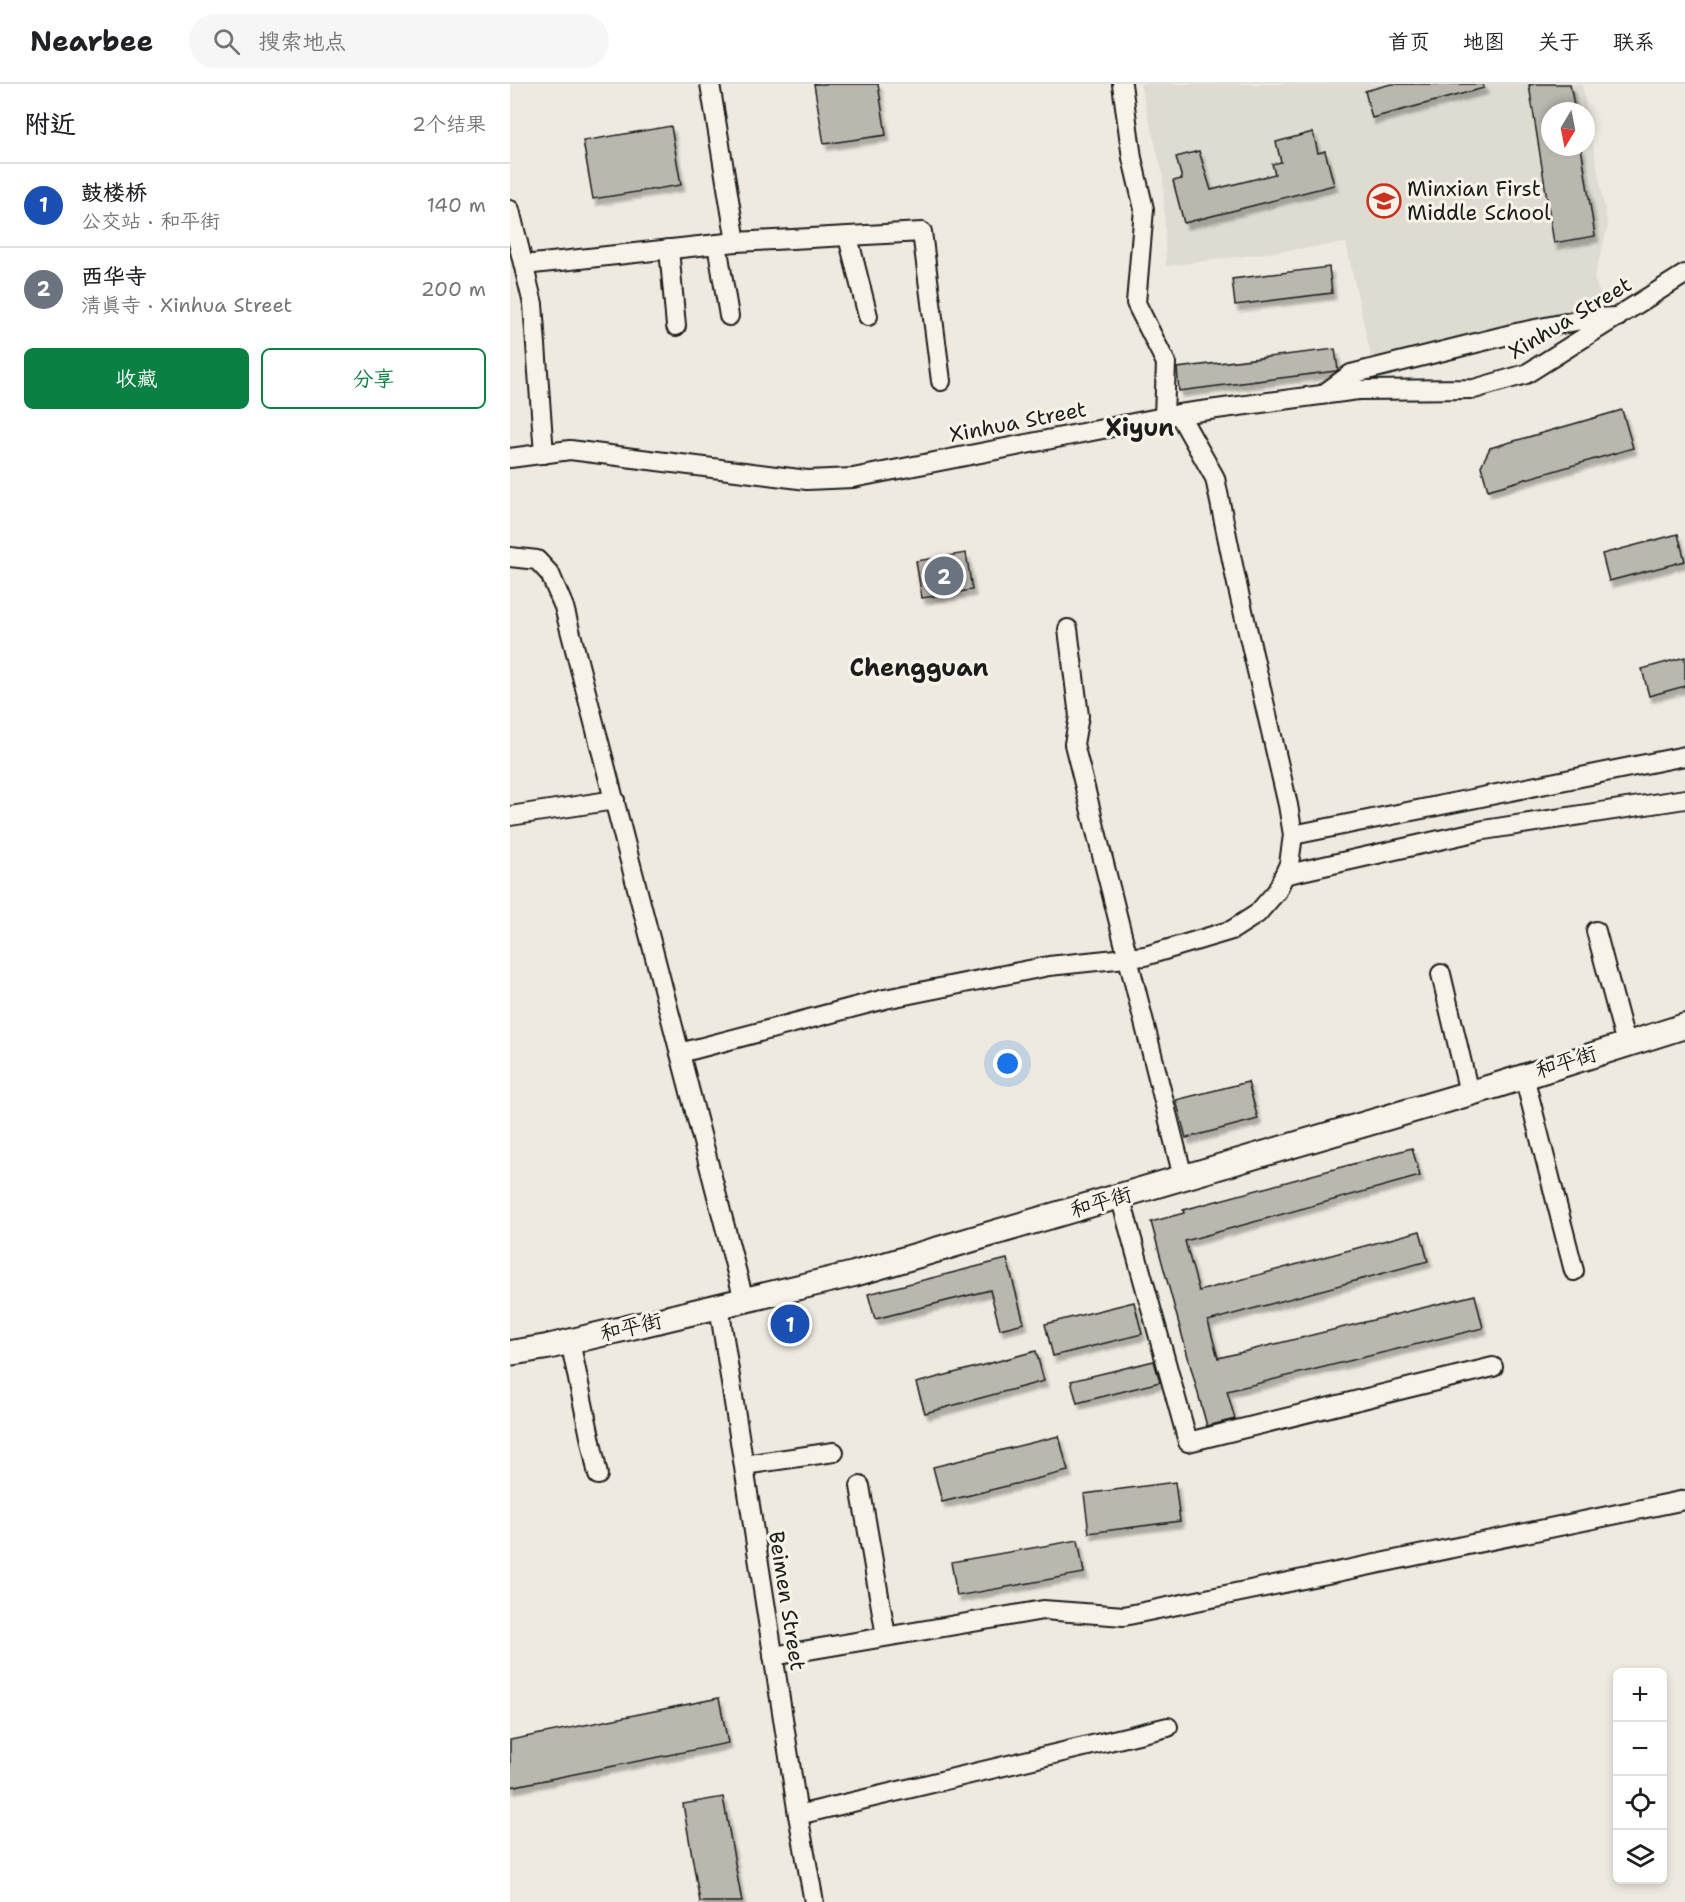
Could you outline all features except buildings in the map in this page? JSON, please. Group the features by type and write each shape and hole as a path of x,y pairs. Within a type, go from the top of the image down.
{"main road":[{"name":"和平街","path":"510,1353 854,1274 1469,1093 1685,1026"}],"street":[{"path":"710,84 736,242"},
{"path":"680,1053 885,999 1049,966 1145,956 1232,930 1257,914 1277,891 1289,864 1293,835 1215,478 1172,415 1166,363 1136,303 1144,209 1132,158 1122,84"},
{"path":"510,210 533,304 544,454"},
{"path":"524,265 736,242 922,232 941,381"},
{"path":"848,237 868,316"},
{"path":"717,244 729,316"},
{"path":"669,249 676,326"},
{"name":"Xinhua Street","path":"510,458 570,450 807,480 853,478 1172,415 1358,390 1474,389 1527,374 1685,274"},
{"path":"1324,394 1351,374 1516,333 1591,318 1618,317"},
{"path":"510,557 537,561 550,574 564,607 744,1300"},
{"path":"1068,629 1079,716 1074,744 1183,1178"},
{"path":"1293,835 1685,756"},
{"path":"1284,875 1484,830 1685,799"},
{"path":"510,816 615,800"},
{"path":"1596,931 1626,1044"},
{"path":"1441,974 1469,1093"},
{"path":"1524,1076 1574,1271"},
{"path":"1120,1196 1188,1442 1493,1367"},
{"name":"Beimen Street","path":"719,1306 798,1815 814,1902"},
{"path":"570,1341 598,1475"},
{"path":"744,1465 834,1452"},
{"path":"860,1486 886,1636"},
{"path":"773,1656 1043,1610 1124,1616 1685,1500"},
{"path":"798,1815 1168,1728"}],"shaded area":[{"name":"Minxian First Middle School","path":"1140,84 1582,84 1585,102 1541,102 1541,156 1595,156 1608,227 1594,278 1606,309 1371,357 1346,243 1166,266 1163,175"}],"place":[{"name":"Minxian First Middle School","path":"1384,201"},
{"name":"西华寺","path":"944,576"},
{"name":"鼓楼桥","path":"790,1324"}],"district":[{"name":"Xiyun","path":"1140,428"},
{"name":"Chengguan","path":"919,668"}]}
